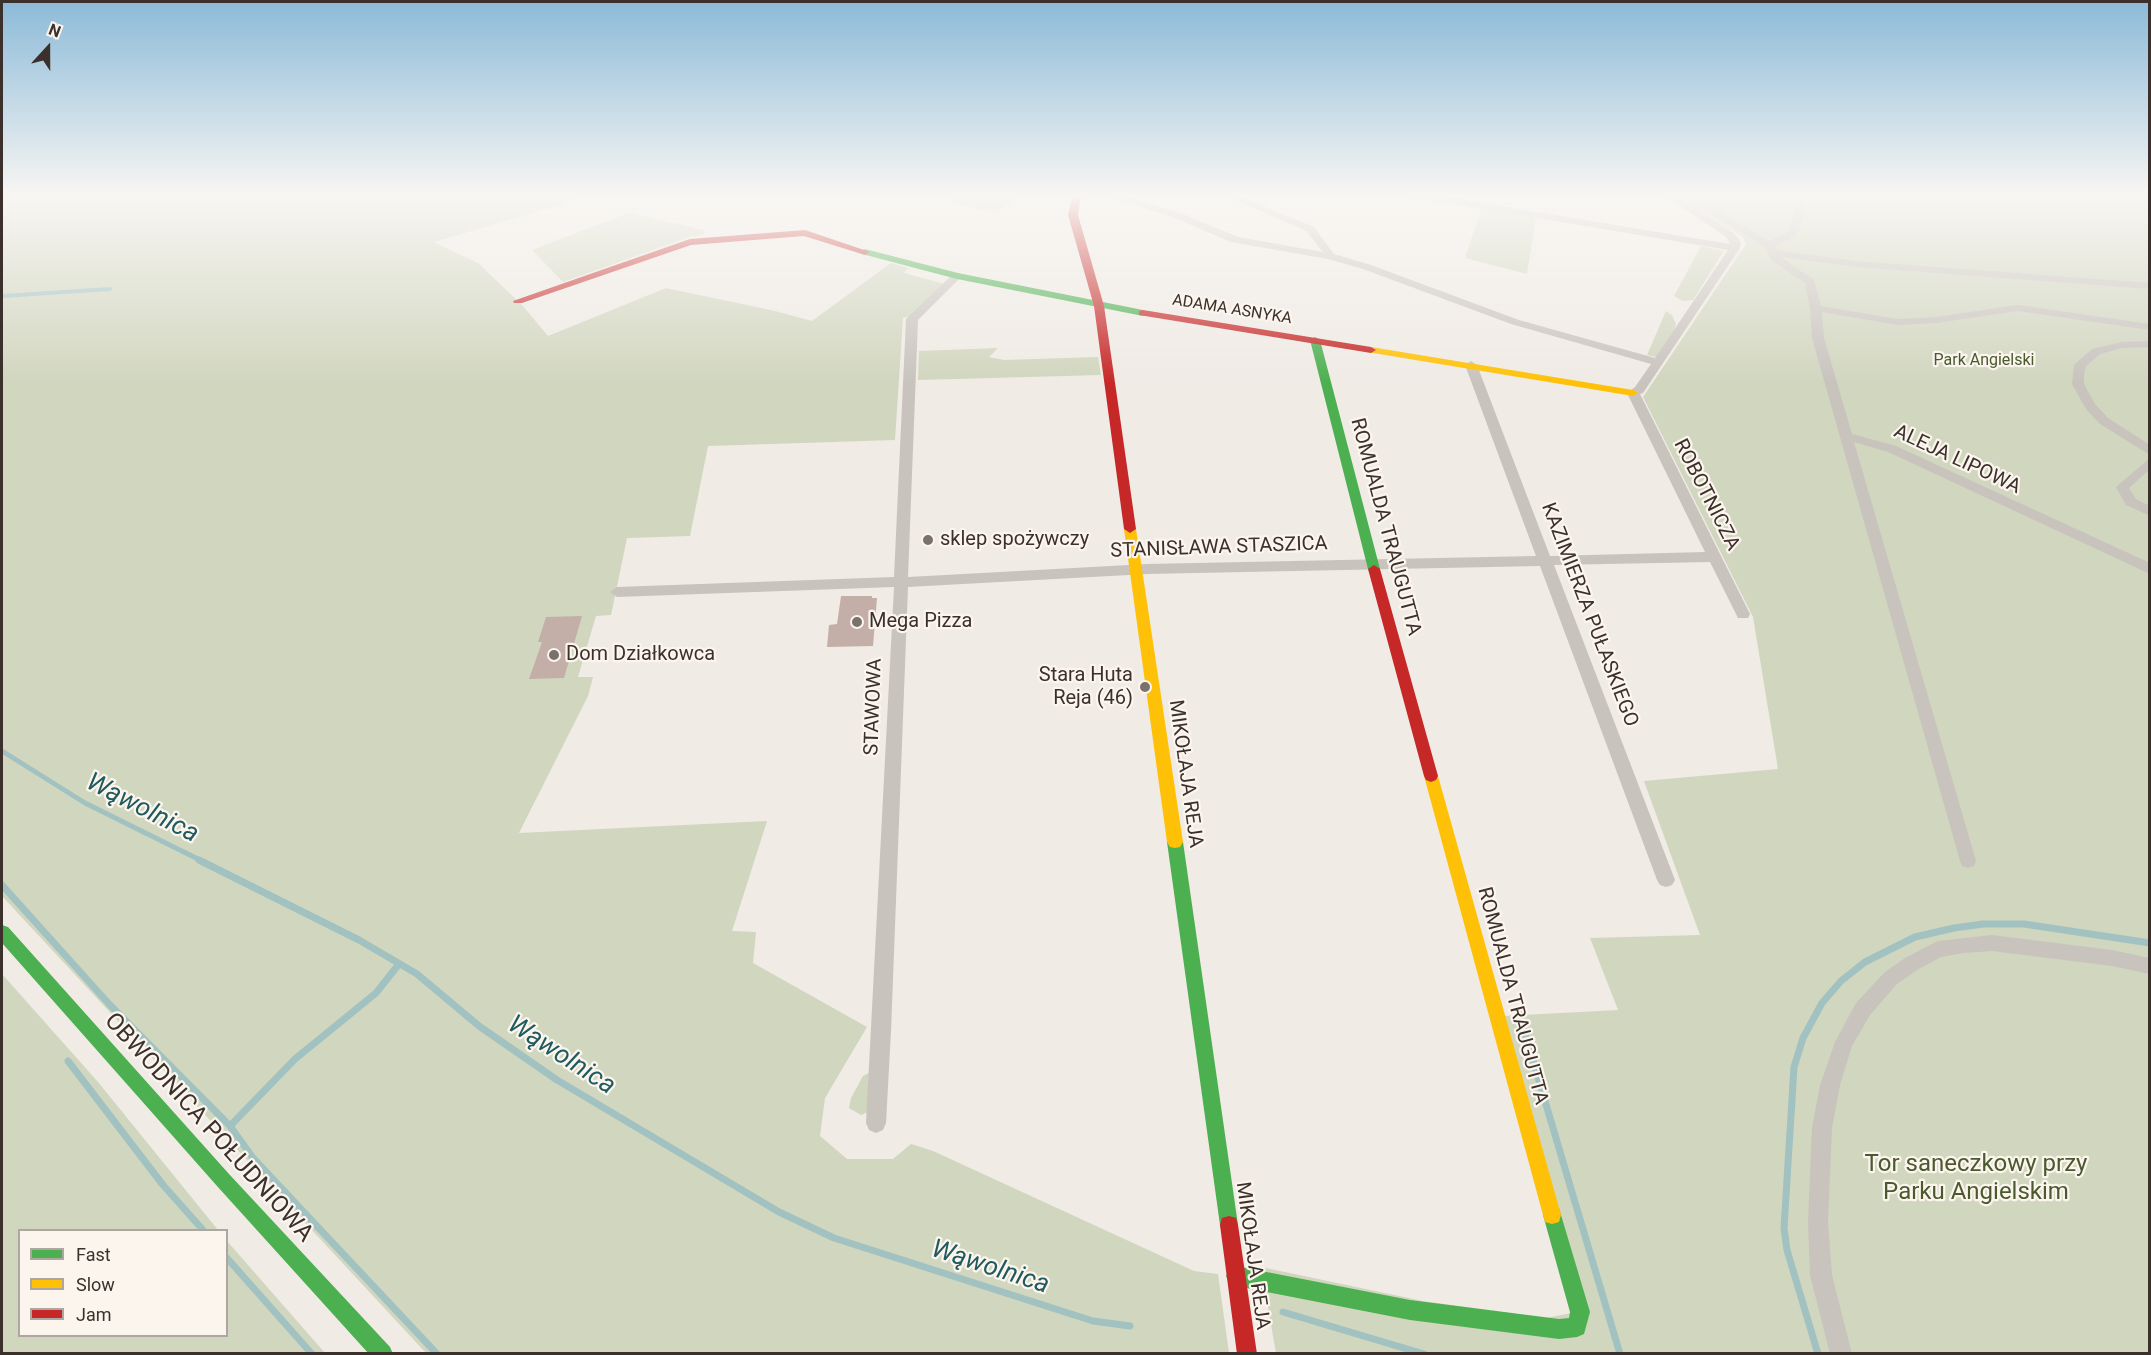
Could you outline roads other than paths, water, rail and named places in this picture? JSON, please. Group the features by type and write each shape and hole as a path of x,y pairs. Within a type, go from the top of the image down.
{"street":[{"name":"ADAMA ASNYKA","path":"518,301 646,257"},
{"name":"ADAMA ASNYKA","path":"883,257 957,276 1100,306 1633,393"},
{"name":"MIKOŁAJA REJA","path":"1085,257 1100,306 1247,1353"},
{"path":"1333,257 1367,267 1515,322 1657,362"},
{"path":"1633,393 1639,390 1730,257"},
{"path":"1775,257 1810,282 1816,308 1818,338 1968,861"},
{"path":"1818,257 1856,264 2150,286"},
{"name":"STAWOWA","path":"876,1123 882,1031 912,319 957,276"},
{"path":"1816,308 1897,322 1935,320 2018,308 2150,327"},
{"name":"ROMUALDA TRAUGUTTA","path":"1236,1276 1410,1310 1559,1329 1577,1327 1580,1312 1373,564 1315,340"},
{"path":"2150,344 2122,345 2096,351 2080,365 2078,374 2078,384 2090,406 2104,421 2150,451"},
{"name":"KAZIMIERZA PUŁASKIEGO","path":"1471,365 1666,880"},
{"name":"ROBOTNICZA","path":"1633,393 1743,614"},
{"name":"ALEJA LIPOWA","path":"1846,436 1892,449 2150,569"},
{"path":"2150,462 2122,488 2131,502 2150,512"},
{"name":"STANISŁAWA STASZICA","path":"617,592 900,582 1137,570 1715,557"},
{"name":"OBWODNICA POŁUDNIOWA","path":"2,932 199,1153 383,1353"},
{"path":"1841,1353 1821,1275 1818,1222 1822,1128 1830,1084 1844,1042 1863,1009 1892,978 1911,964 1938,950 1992,943 2150,966"}],"waterway":[{"path":"2,296 110,289"},
{"name":"Wąwolnica","path":"2,751 85,803 202,861"},
{"name":"Wąwolnica","path":"199,860 359,940 417,974 479,1026 557,1080 779,1212 834,1238 1093,1321 1130,1326"},
{"path":"2,885 109,1004 230,1126"},
{"path":"1818,1354 1787,1250 1784,1228 1794,1067 1803,1038 1822,1003 1841,981 1865,962 1915,937 1954,928 1983,924 2024,924 2150,943"},
{"path":"230,1126 295,1059 376,993 399,964"},
{"path":"1518,1010 1620,1354"},
{"path":"68,1061 163,1185 202,1229"},
{"path":"230,1126 253,1158 437,1354"},
{"path":"228,1259 312,1354"},
{"name":"Wąwolnica","path":"1283,1312 1424,1354"}],"place":[{"name":"sklep spożywczy","path":"928,540"},
{"name":"Mega Pizza","path":"857,622"},
{"name":"Dom Działkowca","path":"554,655"},
{"name":"Stara Huta Reja (46)","path":"1145,687"}],"park label":[{"name":"Park Angielski","path":"1984,361"},
{"name":"Tor saneczkowy przy Parku Angielskim","path":"1976,1179"}]}
